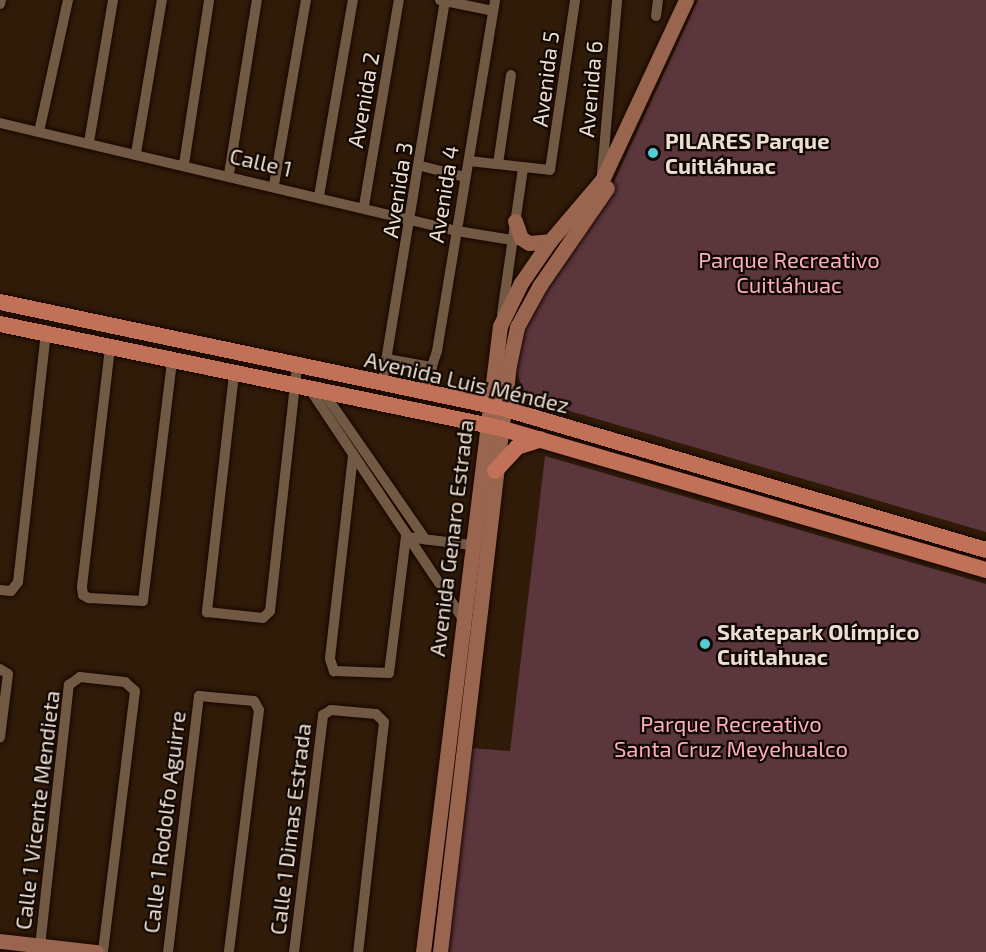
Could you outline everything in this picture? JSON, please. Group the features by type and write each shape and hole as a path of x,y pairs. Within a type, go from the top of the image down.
{"main road":[{"name":"Avenida Luis Méndez","path":"0,302 382,385 496,407 986,550"},
{"name":"Avenida Luis Méndez","path":"0,324 172,362 493,426 986,570"},
{"path":"495,471 517,447 541,439"}],"street":[{"path":"39,132 68,0"},
{"path":"89,142 113,0"},
{"path":"136,153 162,0"},
{"path":"184,164 209,0"},
{"path":"229,174 257,0"},
{"path":"274,185 306,0"},
{"path":"319,196 353,0"},
{"name":"Avenida 2","path":"364,206 399,0"},
{"path":"444,0 494,6"},
{"name":"Avenida 3","path":"382,385 421,166 444,0"},
{"name":"Avenida 5","path":"523,169 550,170 554,162 574,0"},
{"name":"Avenida 6","path":"602,180 617,0"},
{"path":"656,16 657,0"},
{"name":"Avenida Genaro Estrada","path":"496,407 500,326 521,283 550,241 602,180 686,0"},
{"name":"Avenida Genaro Estrada","path":"423,952 472,545 496,407 517,327 540,285 610,181 694,0"},
{"name":"Avenida 4","path":"423,393 432,368 494,6"},
{"path":"498,164 511,75"},
{"name":"Calle 1","path":"0,123 229,174 457,231 512,240"},
{"path":"469,161 523,169 500,326"},
{"path":"421,166 465,177"},
{"path":"515,221 521,238 529,243 550,241"},
{"path":"0,590 17,587 46,334"},
{"path":"110,348 83,595 143,601 172,362"},
{"path":"387,359 432,368"},
{"path":"297,367 406,537 464,620"},
{"path":"234,374 207,612 268,616 310,390"},
{"path":"310,390 425,539"},
{"name":"Avenida Genaro Estrada","path":"440,952 495,471 493,426"},
{"path":"353,456 330,665 334,671 388,673 406,537"},
{"path":"406,537 472,545"},
{"path":"0,669 8,674 0,737"},
{"name":"Calle 1 Vicente Mendieta","path":"40,946 73,679 132,685 135,692 103,952"},
{"name":"Calle 1 Rodolfo Aguirre","path":"168,952 200,696 257,703 229,952"},
{"name":"Calle 1 Dimas Estrada","path":"294,952 327,711 382,717 384,722 358,952"},
{"path":"434,952 444,910"},
{"path":"0,941 96,952"}],"green space":[{"name":"Parque Recreativo Cuitláhuac","path":"698,0 986,0 986,532 525,398 515,365 521,330 540,292 612,186"},
{"name":"Parque Recreativo Santa Cruz Meyehualco","path":"545,456 986,584 986,952 446,952 469,748 510,751"}],"place":[{"name":"PILARES Parque Cuitláhuac","path":"653,153"},
{"name":"Skatepark Olímpico Cuitlahuac","path":"705,644"}]}
